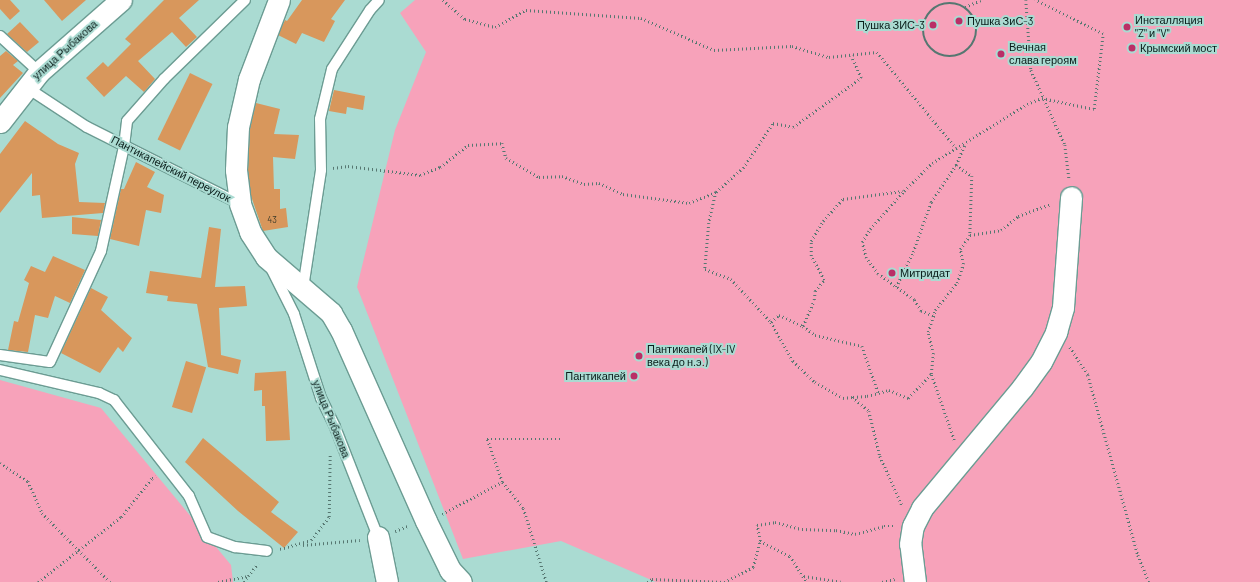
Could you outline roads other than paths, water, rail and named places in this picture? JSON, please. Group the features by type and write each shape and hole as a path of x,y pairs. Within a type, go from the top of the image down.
{"street":[{"name":"улица Рыбакова","path":"0,122 32,79 120,0"},
{"name":"Пантикапейский переулок","path":"240,204 236,170 238,127 248,79 279,0"},
{"path":"915,582 910,544 913,526 922,508 1022,388 1041,362 1056,332 1063,307 1071,197"},
{"path":"240,204 250,232 266,257 331,313 341,330 426,520 450,570 460,582"},
{"path":"378,537 386,582"}],"lane":[{"path":"0,355 50,362 101,251 124,146 127,121 164,79 245,0"},
{"path":"303,288 321,170 320,118 332,69 370,10 379,0"},
{"name":"Пантикапейский переулок","path":"0,36 32,79 87,127 240,204"},
{"name":"улица Рыбакова","path":"266,257 294,314 321,398 336,427 378,537"},
{"path":"0,370 99,393 114,400 168,472 189,496 207,537 235,547 267,551"}],"place":[{"name":"Пушка ЗиС-3","path":"959,21"},
{"name":"Пушка ЗИС-3","path":"933,25"},
{"name":"Инсталляция \"Z\" и \"V\"","path":"1127,27"},
{"name":"Крымский мост","path":"1132,48"},
{"name":"Вечная слава героям","path":"1001,54"},
{"name":"Митридат","path":"892,273"},
{"name":"Пантикапей (IX-IV века до н.э.)","path":"639,356"},
{"name":"Пантикапей","path":"634,376"}]}
